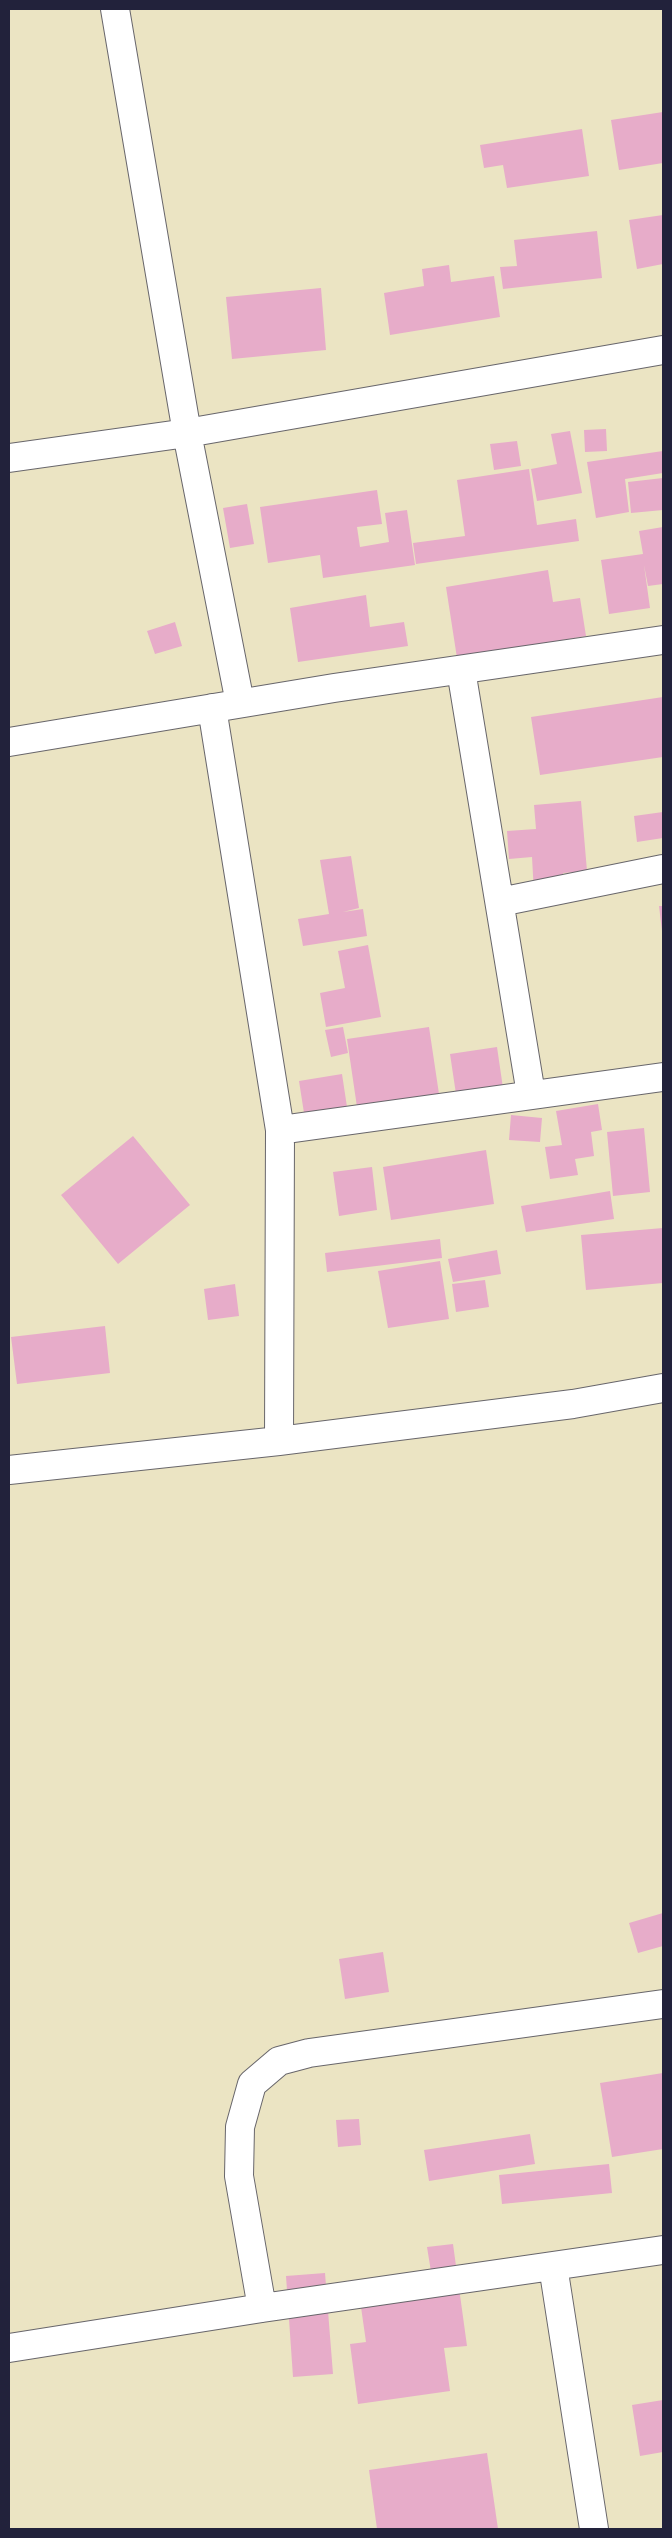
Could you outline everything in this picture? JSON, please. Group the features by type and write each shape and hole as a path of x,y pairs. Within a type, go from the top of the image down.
{"street":[{"path":"115,9 187,433 240,704"},
{"path":"9,458 187,433 663,350"},
{"path":"9,742 212,708 663,640"},
{"path":"461,670 531,1094"},
{"path":"212,708 280,1130 279,1441"},
{"path":"500,902 663,869"},
{"path":"280,1130 663,1077"},
{"path":"9,1470 279,1441 573,1404 663,1388"},
{"path":"262,2308 239,2176 240,2127 252,2084 279,2061 308,2053 663,2004"},
{"path":"9,2348 262,2308 663,2250"},
{"path":"552,2266 594,2529"}],"building":[{"path":"663,112 663,163 619,170 611,120"},
{"path":"582,129 589,176 507,188 503,165 484,168 480,145"},
{"path":"663,215 663,264 637,269 629,220"},
{"path":"597,231 602,278 503,289 500,267 517,266 514,240"},
{"path":"449,265 451,282 494,276 500,317 390,335 384,293 424,286 422,269"},
{"path":"321,288 326,350 232,359 226,297"},
{"path":"606,429 607,451 585,452 584,430"},
{"path":"570,431 582,493 537,501 531,469 557,464 551,434"},
{"path":"517,441 521,466 494,470 490,444"},
{"path":"663,451 663,473 625,479 629,512 596,518 587,462"},
{"path":"529,469 537,525 576,519 579,541 416,564 413,543 465,536 457,480"},
{"path":"663,478 663,510 631,513 628,482"},
{"path":"377,490 382,524 357,527 360,547 389,542 385,513 407,510 415,565 323,578 320,555 268,563 260,507"},
{"path":"247,504 254,544 230,548 223,508"},
{"path":"663,527 663,584 648,586 644,565 650,608 609,614 601,560 643,554 639,531"},
{"path":"548,570 553,602 580,598 586,636 457,658 446,587"},
{"path":"366,595 370,627 404,622 408,646 298,662 290,608"},
{"path":"175,622 182,646 155,654 147,631"},
{"path":"663,697 663,757 540,775 531,717"},
{"path":"581,801 587,871 563,873 563,890 534,893 532,857 509,859 507,831 536,829 534,805"},
{"path":"663,812 663,838 637,842 634,816"},
{"path":"351,856 359,908 343,912 363,909 367,936 303,946 298,919 329,914 320,860"},
{"path":"659,906 663,906 663,931 662,931"},
{"path":"368,945 381,1017 326,1027 320,993 345,988 338,951"},
{"path":"343,1027 348,1053 331,1057 325,1030"},
{"path":"429,1027 439,1094 357,1107 347,1039"},
{"path":"497,1047 503,1088 456,1094 450,1054"},
{"path":"342,1074 347,1107 304,1113 299,1081"},
{"path":"598,1104 602,1130 591,1132 594,1156 575,1159 578,1175 550,1179 545,1147 562,1145 556,1111"},
{"path":"511,1115 542,1118 540,1142 509,1140"},
{"path":"644,1128 650,1192 613,1196 607,1132"},
{"path":"133,1136 190,1205 118,1264 61,1195"},
{"path":"486,1150 494,1204 391,1220 383,1167"},
{"path":"372,1167 377,1210 339,1216 333,1172"},
{"path":"610,1191 614,1219 526,1232 521,1206"},
{"path":"663,1228 663,1283 586,1290 581,1235"},
{"path":"440,1239 442,1258 327,1272 325,1253"},
{"path":"497,1250 501,1274 453,1282 448,1259"},
{"path":"440,1261 449,1319 388,1328 378,1271"},
{"path":"485,1280 489,1307 456,1312 452,1284"},
{"path":"235,1284 239,1316 208,1320 204,1289"},
{"path":"105,1326 110,1373 17,1384 11,1337"},
{"path":"663,1913 663,1946 638,1953 629,1923"},
{"path":"383,1952 389,1992 345,1999 339,1959"},
{"path":"663,2073 663,2149 612,2157 600,2083"},
{"path":"359,2119 361,2145 338,2147 336,2120"},
{"path":"530,2134 535,2164 429,2181 424,2150"},
{"path":"609,2164 612,2193 502,2204 499,2175"},
{"path":"453,2244 467,2346 444,2348 450,2391 358,2404 350,2344 366,2342 359,2293 433,2284 427,2247"},
{"path":"325,2273 333,2374 293,2377 286,2276"},
{"path":"663,2400 663,2452 640,2456 632,2405"},
{"path":"487,2453 498,2529 377,2529 369,2470"}]}
